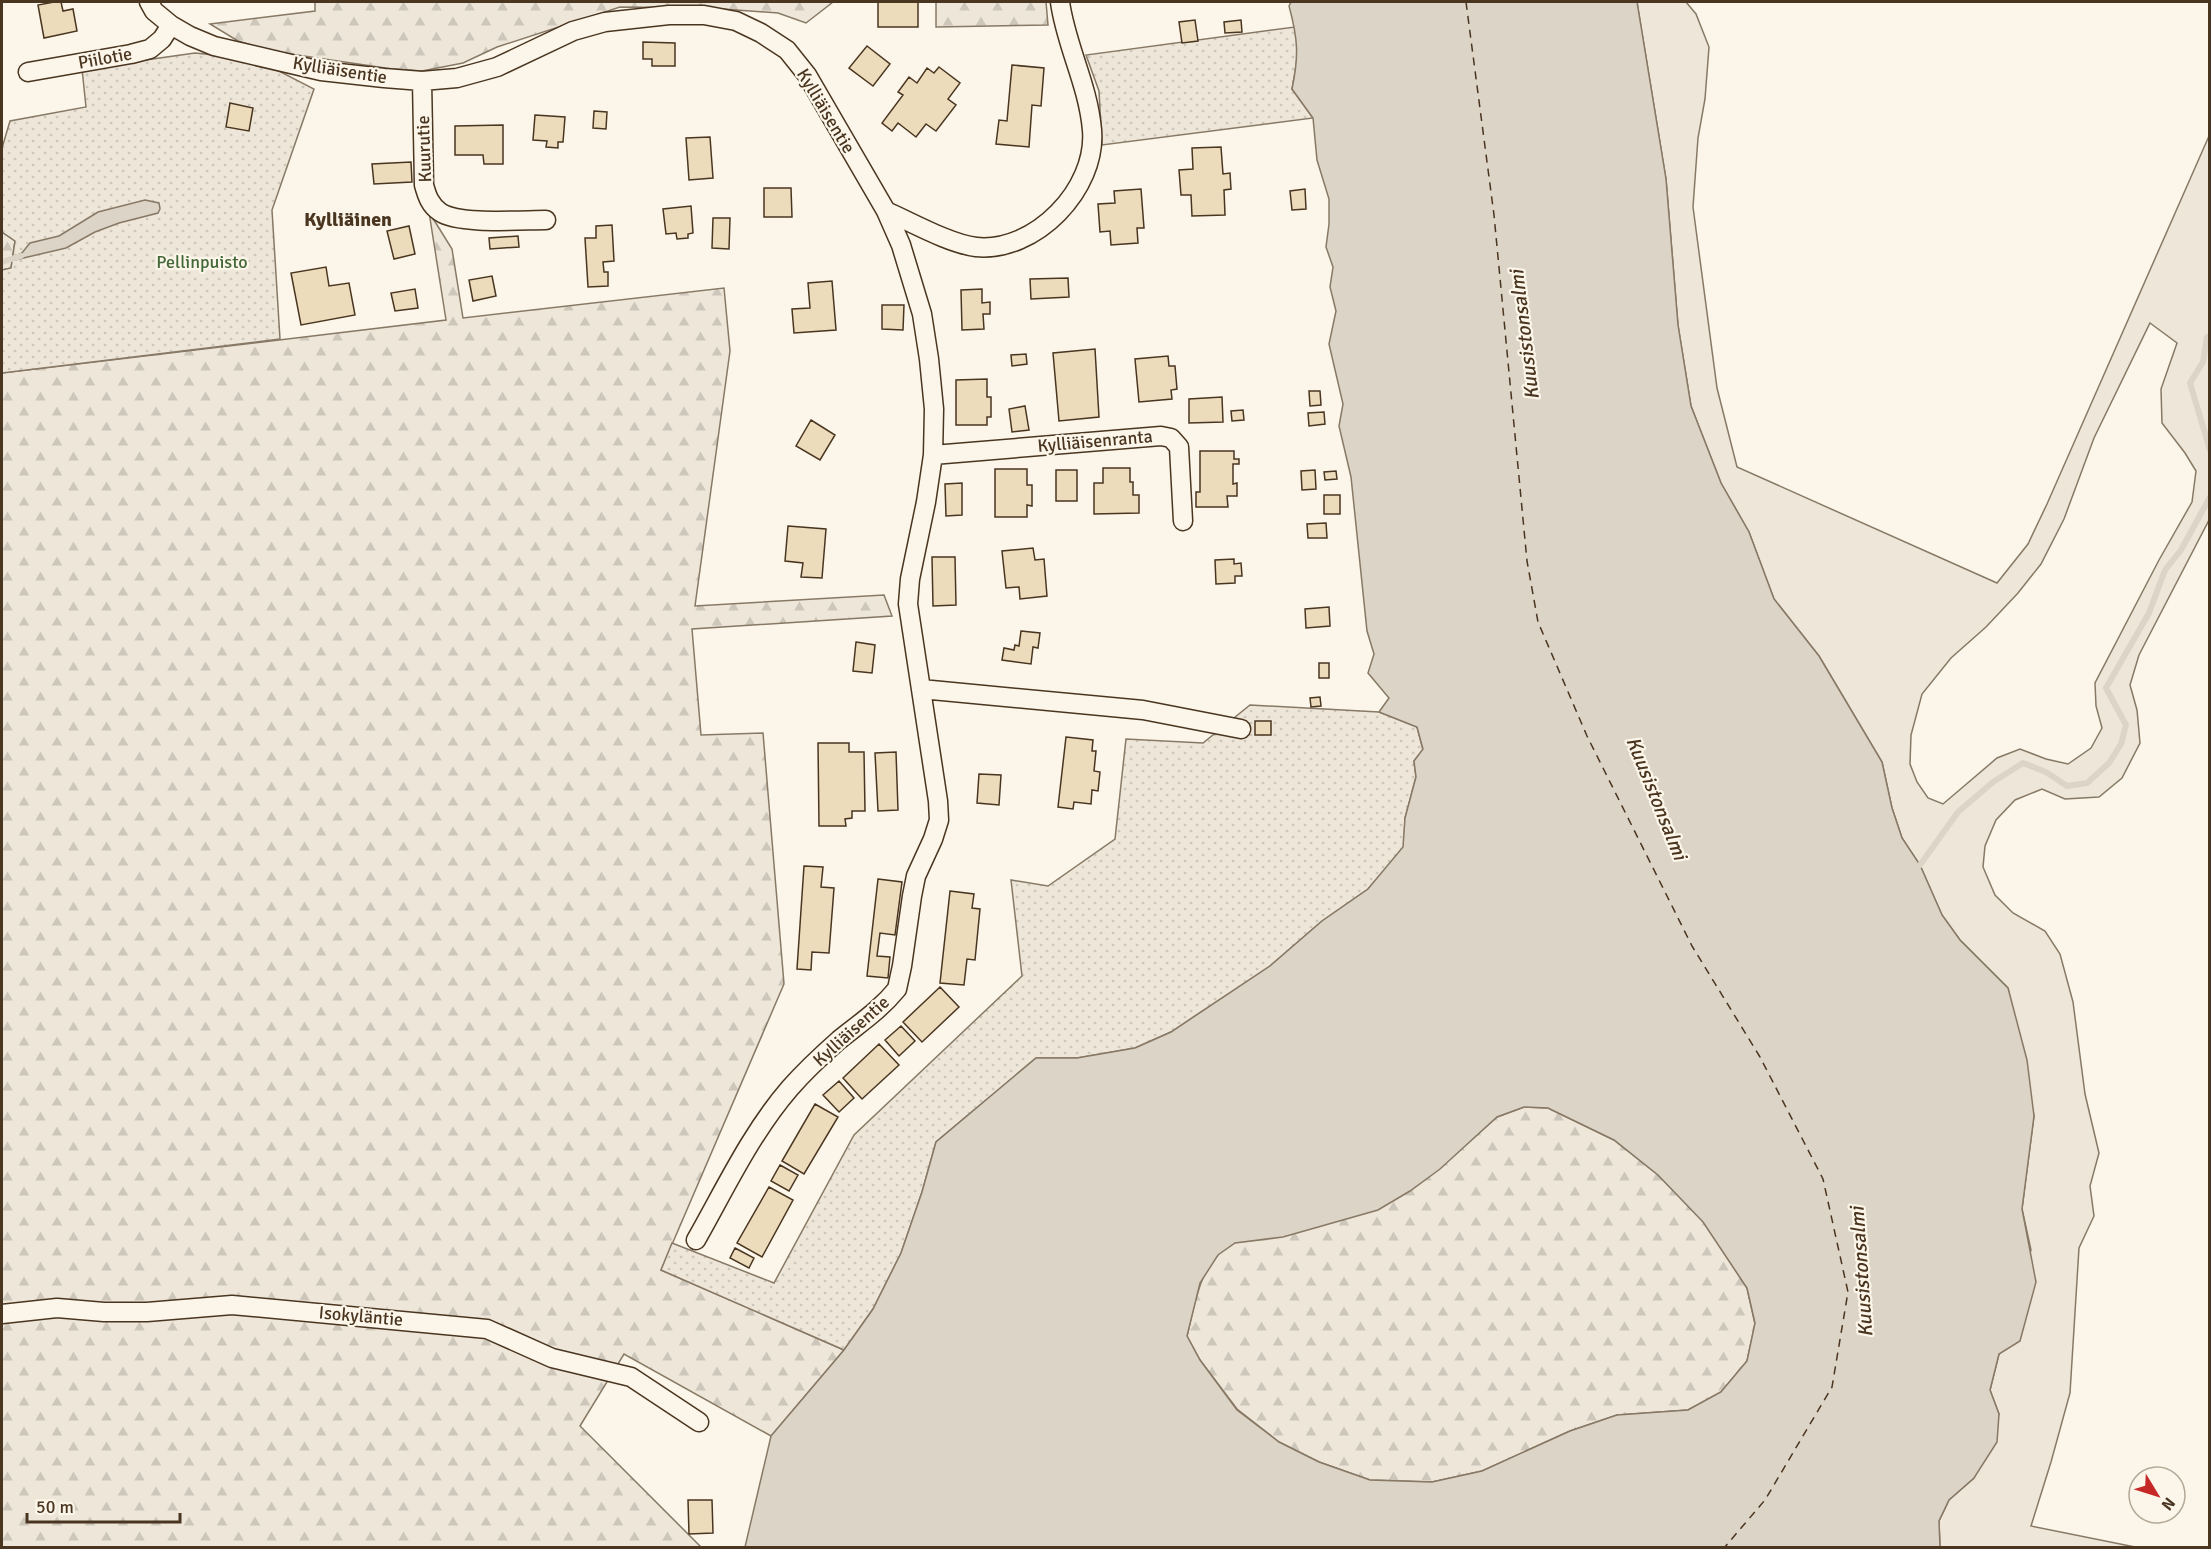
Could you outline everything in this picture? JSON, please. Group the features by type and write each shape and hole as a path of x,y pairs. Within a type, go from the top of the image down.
{"street":[{"name":"Kylliäisentie","path":"149,2 154,10 171,25 214,46 321,71 422,81 457,78 497,67 573,31 605,22 669,15 704,15 736,21 761,33 787,51 807,75 886,211 902,246 922,314 934,409 933,455 910,579 908,604 939,820 916,876 897,989 871,1017 814,1063 772,1111 753,1138 696,1240"},
{"path":"886,211 944,237 975,247 1000,246 1025,238 1051,220 1071,196 1088,166 1092,133 1083,80 1070,46 1060,2"},
{"name":"Piilotie","path":"28,72 150,49 162,39 171,25"},
{"name":"Kuurutie","path":"422,81 424,185 428,200 441,213 459,219 546,220"},
{"name":"Kylliäisenranta","path":"933,455 1161,435 1171,438 1179,447 1183,520"},
{"path":"921,688 1143,710 1241,729"},
{"name":"Isokyläntie","path":"2,1314 57,1308 104,1312 147,1312 231,1305 487,1329 552,1358 631,1377 699,1422"}],"green space":[{"path":"315,2 833,2 806,23 778,13 708,8 620,7 497,47 463,63 422,71 392,69 270,51 238,41 210,24 315,11"},
{"path":"936,2 1046,2 1048,25 936,27"},
{"path":"1637,2 1686,2 1696,14 1709,47 1705,99 1698,138 1693,207 1717,388 1737,467 1997,583 2028,544 2047,504 2209,136 2209,520 2139,655 2130,685 2137,710 2140,743 2122,778 2099,797 2065,799 2042,789 2015,800 1996,820 1985,846 1983,867 1995,895 2013,913 2045,931 2060,954 2073,1002 2085,1094 2099,1153 2090,1186 2094,1216 2079,1248 2070,1393 2031,1526 2135,1547 1940,1547 1939,1521 1949,1500 1974,1478 1999,1414 1990,1390 2031,1250 2022,1209 2034,1116 2008,988 1960,940 1942,915 1920,865 1902,838 1892,808 1882,762 1819,656 1774,599 1749,532 1721,483 1691,406 1678,325 1666,179","holes":["2150,323 2177,343 2161,389 2162,423 2196,471 2192,502 2095,683 2096,706 2102,728 2091,748 2068,764 2020,749 1997,758 1943,804 1928,798 1917,782 1910,764 1911,735 1922,694 1951,658 1986,627 2041,564 2064,519 2094,438"]},
{"path":"1295,27 1297,51 1292,89 1313,118 1102,145 1099,91 1086,55"},
{"name":"Pellinpuisto","path":"195,53 275,69 314,89 272,210 280,339 2,373 2,270 11,268 15,241 2,232 2,148 10,121 86,107 82,69"},
{"path":"429,212 452,249 463,318 724,288 730,351 695,606 884,595 892,616 692,629 701,735 763,733 784,984 661,1270 844,1350 771,1436 624,1354 580,1426 701,1547 2,1547 2,373 446,320"},
{"path":"2,232 15,241 11,268 2,270"},
{"path":"1250,705 1379,712 1417,727 1423,750 1414,761 1416,777 1405,818 1404,847 1368,889 1322,921 1270,966 1171,1032 1135,1048 1077,1058 1036,1058 936,1142 901,1253 873,1309 844,1350 661,1270 672,1243 774,1283 854,1135 1022,976 1011,880 1048,886 1115,839 1126,739 1203,743"},
{"path":"1524,1107 1548,1108 1614,1140 1658,1175 1703,1221 1747,1288 1755,1324 1747,1361 1721,1392 1688,1410 1617,1415 1570,1431 1482,1471 1432,1482 1370,1480 1319,1462 1279,1442 1237,1409 1200,1360 1187,1336 1196,1297 1213,1260 1234,1243 1252,1240 1471,1140 1497,1117"}],"water":[{"name":"Kuusistonsalmi","path":"1291,2 1637,2 1666,179 1678,325 1691,406 1721,483 1749,532 1774,599 1819,656 1882,762 1892,808 1902,838 1920,865 1942,915 1960,940 2008,988 2027,1060 2034,1116 2022,1209 2036,1282 2020,1341 1999,1354 1990,1390 1999,1414 1997,1442 1974,1478 1949,1500 1939,1521 1940,1547 745,1547 771,1436 844,1350 873,1309 901,1253 936,1142 1036,1058 1077,1058 1135,1048 1171,1032 1270,966 1322,921 1368,889 1403,847 1405,818 1416,777 1414,761 1423,749 1417,727 1379,712 1389,698 1368,673 1374,654 1367,631 1351,477 1339,426 1343,404 1329,344 1336,311 1330,287 1333,267 1326,247 1329,199 1317,160 1313,118 1292,89 1296,67 1296,48 1289,6","holes":["1524,1107 1548,1108 1614,1140 1658,1175 1703,1222 1747,1288 1755,1323 1747,1361 1721,1392 1688,1410 1617,1415 1570,1431 1482,1471 1432,1482 1370,1480 1319,1462 1279,1442 1237,1410 1200,1360 1187,1336 1200,1283 1218,1255 1235,1243 1283,1237 1378,1210 1410,1191 1440,1169 1497,1117"]},
{"path":"145,200 159,203 158,213 95,232 66,248 15,260 16,256 22,253 30,243 59,236 98,212"}],"building":[{"path":"61,2 63,11 73,9 77,31 44,38 38,5"},
{"path":"878,2 918,2 918,27 878,27"},
{"path":"1195,20 1198,41 1182,43 1179,22"},
{"path":"1241,20 1242,32 1225,33 1224,22"},
{"path":"643,42 675,43 675,66 652,66 652,59 643,59"},
{"path":"867,46 890,64 873,86 849,68"},
{"path":"1012,65 1044,68 1041,106 1032,105 1029,147 996,144 999,120 1007,121"},
{"path":"939,67 960,83 948,99 956,105 936,131 926,124 916,137 898,123 892,131 882,123 903,95 898,92 909,77 917,83 927,68 934,73"},
{"path":"230,103 253,108 249,131 226,127"},
{"path":"594,111 607,112 606,129 593,128"},
{"path":"535,115 565,117 563,142 558,142 558,148 546,147 547,141 533,140"},
{"path":"503,125 503,164 484,164 483,155 455,155 455,126"},
{"path":"710,137 713,178 689,180 686,138"},
{"path":"1221,147 1223,174 1230,173 1231,189 1224,190 1225,215 1192,216 1191,195 1181,195 1179,170 1193,169 1192,148"},
{"path":"411,162 412,182 374,184 372,164"},
{"path":"764,188 791,188 792,217 764,217"},
{"path":"1141,189 1144,228 1137,228 1138,243 1111,245 1110,231 1100,232 1098,204 1115,203 1114,191"},
{"path":"1305,189 1306,209 1292,210 1290,191"},
{"path":"691,206 693,233 688,234 688,238 677,239 676,233 666,234 663,209"},
{"path":"713,218 730,218 729,249 712,248"},
{"path":"612,225 614,261 603,262 604,272 608,272 608,286 588,287 585,238 596,238 596,226"},
{"path":"409,226 415,254 394,259 387,231"},
{"path":"518,236 519,247 490,249 489,238"},
{"path":"326,267 329,286 349,283 355,315 301,325 291,273"},
{"path":"492,276 496,296 473,301 469,280"},
{"path":"1068,278 1069,297 1031,299 1030,279"},
{"path":"832,281 836,330 794,333 792,309 810,308 808,283"},
{"path":"415,289 418,308 395,311 391,293"},
{"path":"982,289 982,303 990,302 990,314 983,314 984,329 962,330 961,290"},
{"path":"882,305 904,305 903,330 882,329"},
{"path":"1095,349 1099,417 1059,421 1053,353"},
{"path":"1026,354 1027,364 1012,366 1011,355"},
{"path":"1168,356 1169,366 1175,366 1177,389 1171,390 1172,399 1139,402 1135,359"},
{"path":"987,379 987,397 991,397 991,417 987,417 987,425 956,425 956,380"},
{"path":"1309,391 1320,391 1321,405 1310,406"},
{"path":"1222,397 1223,422 1189,423 1189,399"},
{"path":"1025,406 1029,430 1012,432 1009,409"},
{"path":"1243,410 1244,420 1232,421 1231,411"},
{"path":"1324,412 1325,424 1309,426 1308,413"},
{"path":"811,420 835,435 820,460 796,446"},
{"path":"1200,451 1234,451 1234,459 1239,459 1239,464 1233,464 1233,484 1237,483 1237,496 1227,496 1228,507 1196,507 1196,492 1200,492"},
{"path":"1103,468 1130,468 1133,495 1139,495 1139,513 1094,514 1094,483 1103,483"},
{"path":"995,469 1027,469 1027,485 1032,485 1032,506 1027,505 1027,517 995,517"},
{"path":"1056,470 1077,470 1077,501 1056,501"},
{"path":"1315,470 1316,489 1302,490 1301,471"},
{"path":"1336,471 1337,479 1325,480 1324,472"},
{"path":"962,483 962,515 946,516 945,484"},
{"path":"1324,495 1340,495 1340,514 1324,514"},
{"path":"1326,523 1327,538 1308,538 1307,524"},
{"path":"788,526 826,529 822,578 801,577 803,563 785,561"},
{"path":"1033,548 1035,560 1044,559 1047,596 1020,599 1019,587 1006,588 1002,551"},
{"path":"932,557 955,557 956,605 933,606"},
{"path":"1234,559 1234,564 1241,563 1242,576 1235,576 1235,583 1216,584 1215,560"},
{"path":"1329,607 1330,626 1306,628 1305,609"},
{"path":"1021,631 1040,633 1038,648 1033,647 1031,664 1002,660 1004,648 1014,650 1015,645 1019,646"},
{"path":"856,642 875,645 872,673 853,671"},
{"path":"1319,663 1329,663 1329,678 1319,678"},
{"path":"1320,697 1321,706 1311,707 1310,698"},
{"path":"1255,721 1271,721 1271,735 1255,735"},
{"path":"1066,737 1093,740 1092,751 1096,751 1094,771 1100,772 1098,791 1092,790 1091,804 1074,802 1073,809 1058,807"},
{"path":"818,743 849,743 849,752 864,752 865,811 852,811 852,818 845,819 846,826 819,826"},
{"path":"896,752 898,810 878,811 875,753"},
{"path":"979,774 1001,775 999,805 977,803"},
{"path":"804,866 823,867 821,887 834,888 829,953 812,952 811,970 797,969"},
{"path":"878,879 902,882 895,935 880,933 877,956 890,957 888,978 867,976"},
{"path":"950,891 974,894 972,908 980,909 975,960 967,959 964,985 940,983"},
{"path":"940,987 959,1007 922,1042 903,1022"},
{"path":"901,1026 915,1041 899,1056 885,1040"},
{"path":"879,1044 899,1065 862,1099 843,1078"},
{"path":"839,1081 854,1098 839,1112 823,1095"},
{"path":"815,1104 838,1117 804,1174 782,1161"},
{"path":"780,1165 798,1175 789,1191 771,1181"},
{"path":"769,1187 793,1200 762,1257 737,1243"},
{"path":"735,1248 754,1258 749,1268 730,1258"},
{"path":"688,1500 712,1500 713,1533 689,1534"}],"waterway":[{"path":"2,262 21,256"},
{"path":"2210,336 2207,337 2203,362 2190,383 2210,450"},
{"path":"1920,865 1958,812 1993,782 2023,763 2046,772 2067,786 2087,783 2109,763 2121,744 2126,725 2106,688 2149,613 2165,570 2181,550 2210,497"}],"ferry route":[{"path":"1466,2 1494,215 1527,561 1538,622 1587,736 1692,946 1760,1057 1823,1179 1848,1292 1832,1387 1765,1500 1724,1548"}],"district":[{"name":"Kylliäinen","path":"348,219"}]}
